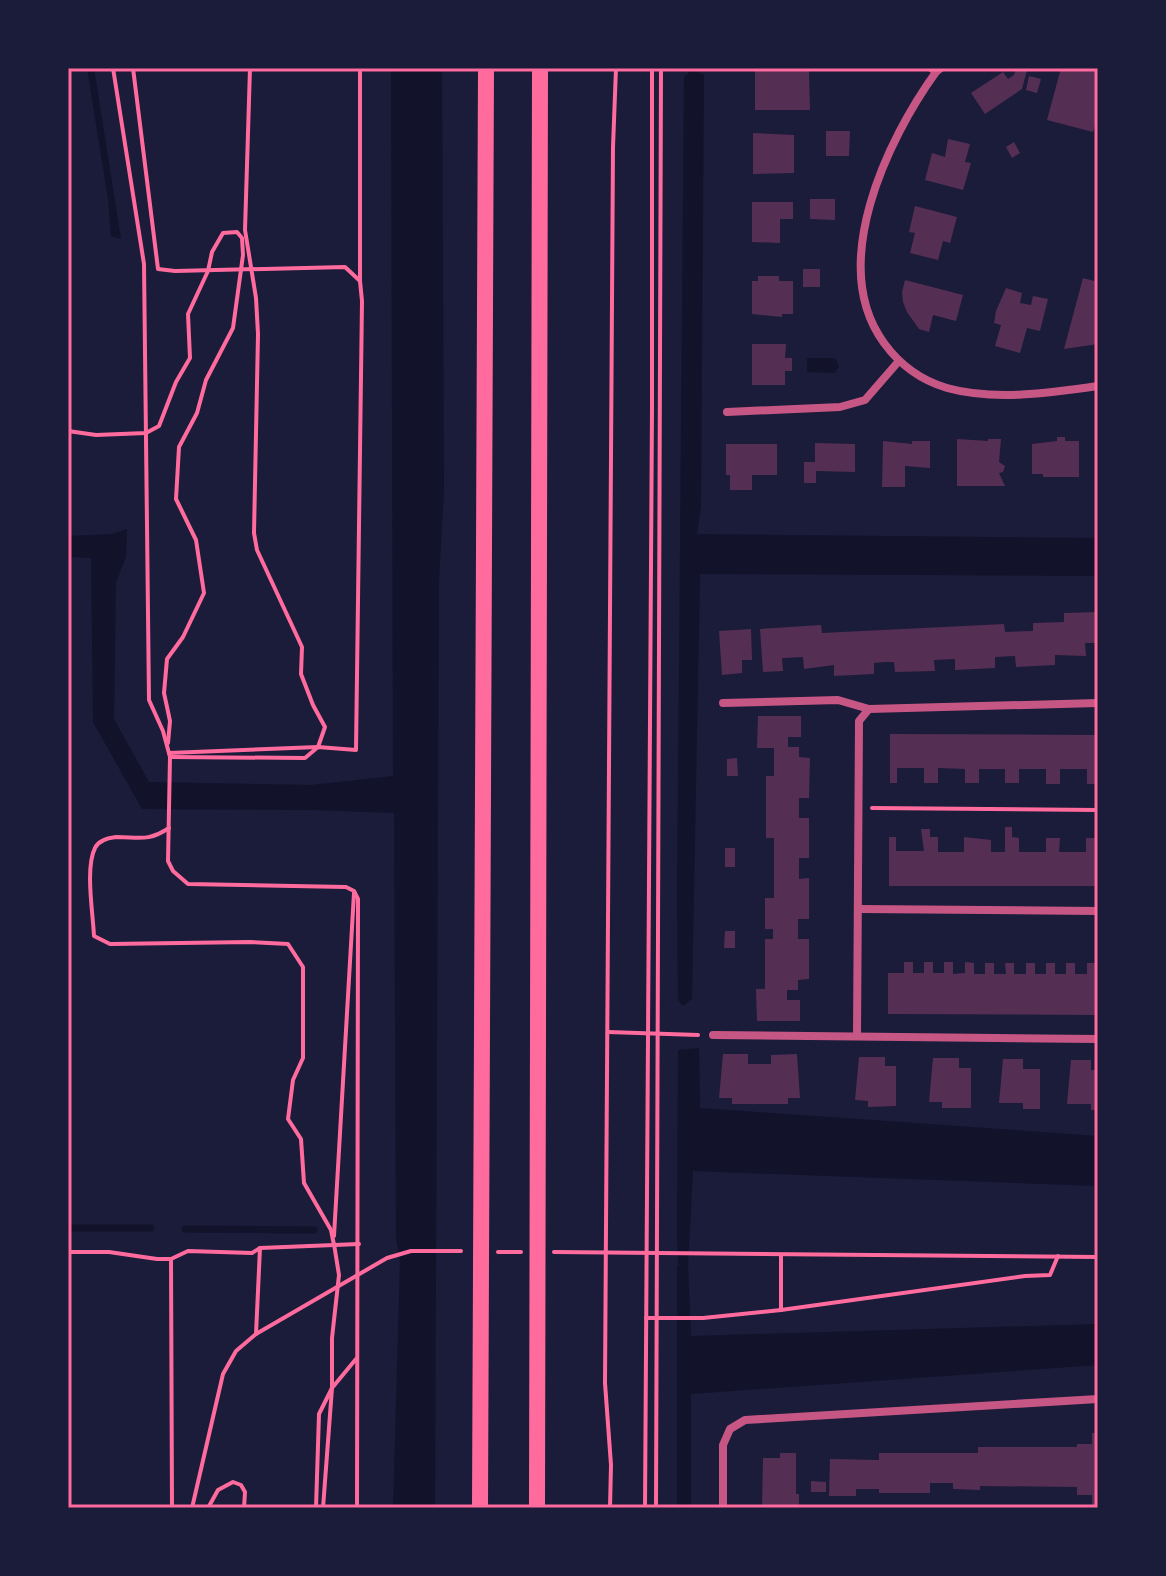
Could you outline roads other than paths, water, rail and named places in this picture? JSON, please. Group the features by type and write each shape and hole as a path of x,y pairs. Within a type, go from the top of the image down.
{"highway":[{"path":"480,1508 486,68"},
{"path":"537,1508 540,68"}],"street":[{"path":"936,69 913,104 882,166 869,205 863,245 862,286 871,325 898,362 918,376 948,388 1007,395 1098,386"},
{"path":"727,412 840,407 865,400 898,362"},
{"path":"723,703 838,700 869,709 1098,703"},
{"path":"857,1036 859,721 869,709"},
{"path":"859,909 1098,911"},
{"path":"713,1035 1098,1039"},
{"path":"723,1508 723,1445 730,1429 745,1420 1098,1399"}],"waterway":[{"path":"68,1228 151,1228"},
{"path":"185,1229 314,1230"}]}
